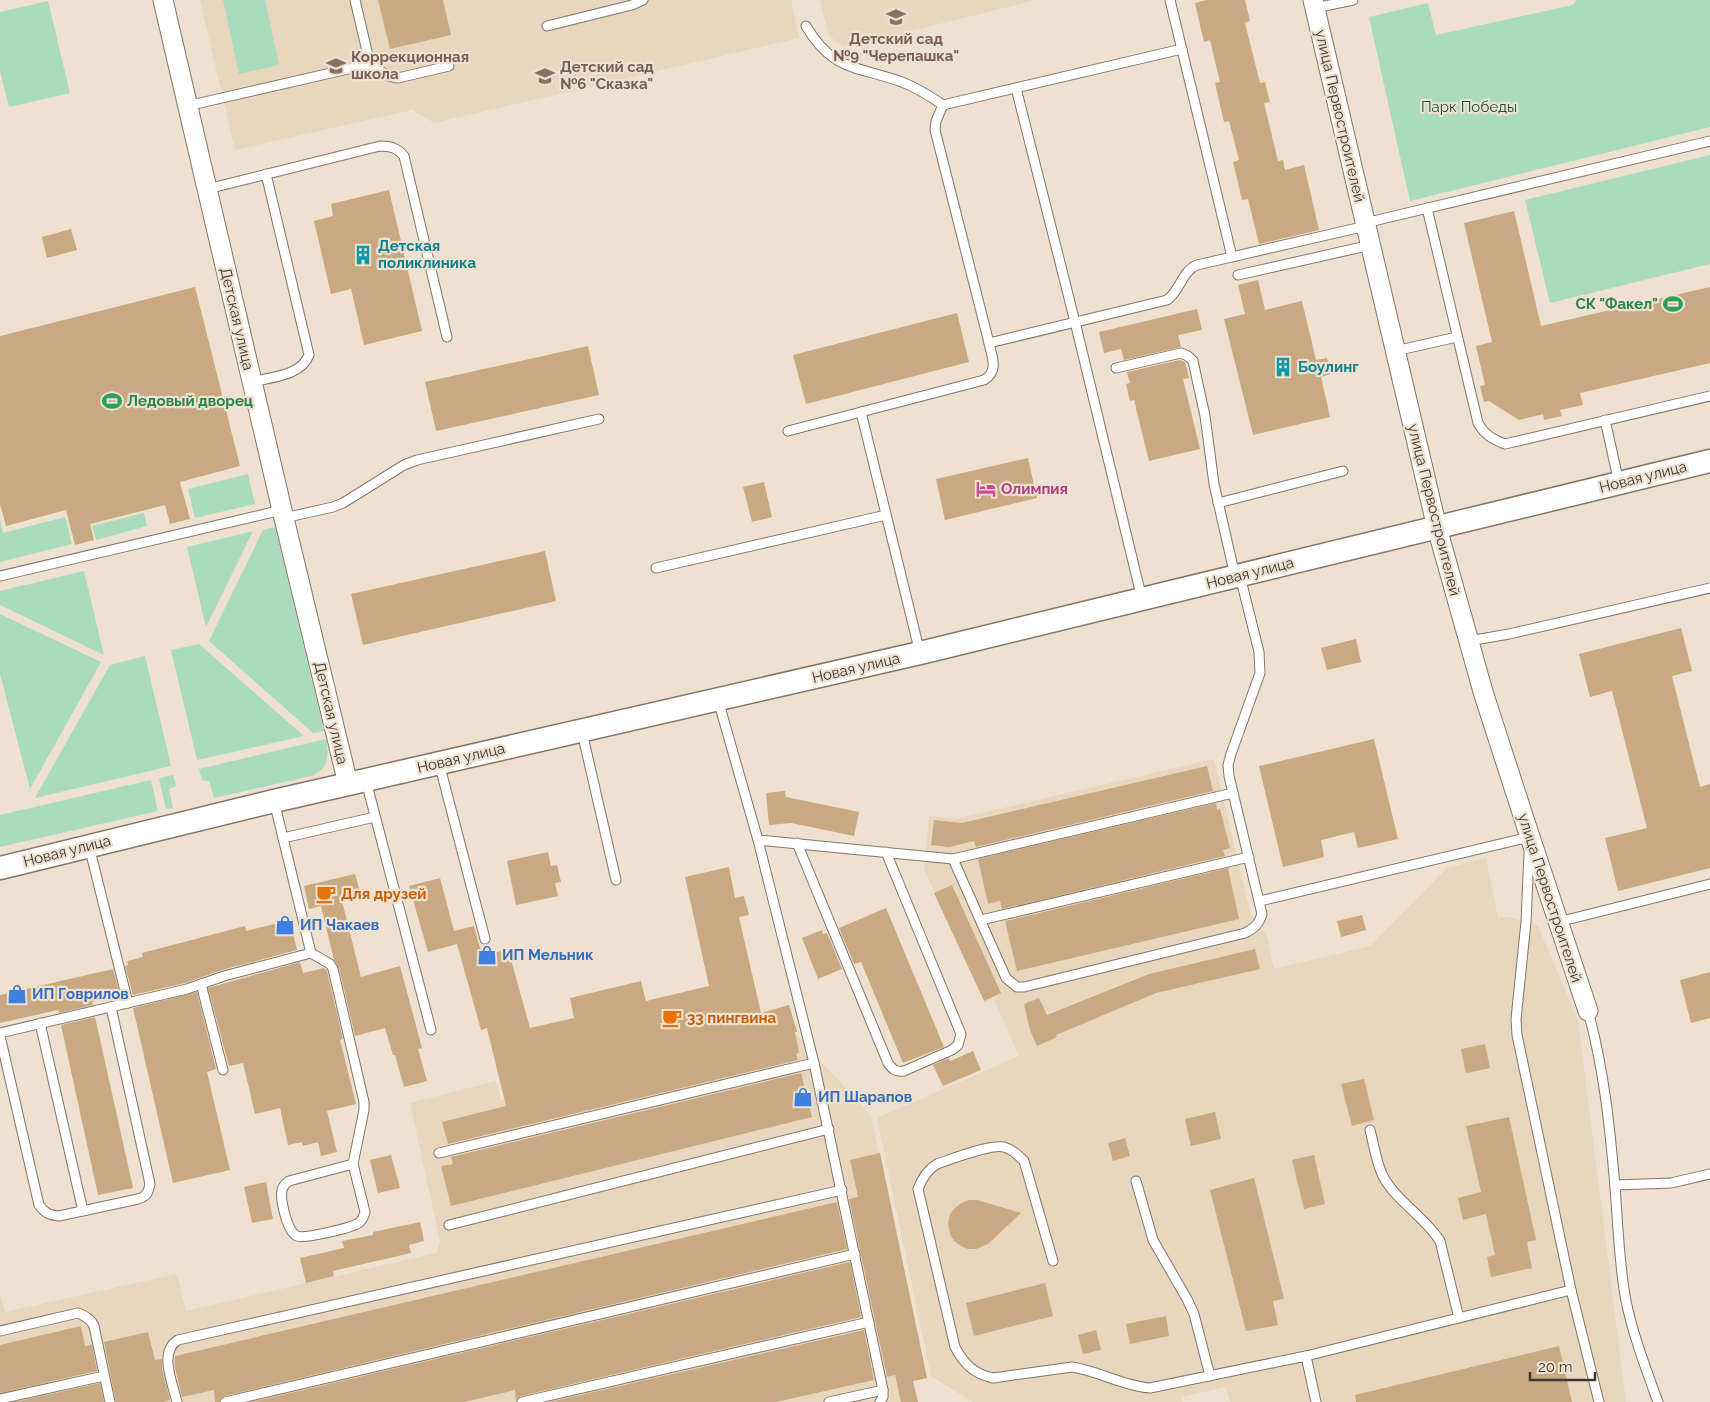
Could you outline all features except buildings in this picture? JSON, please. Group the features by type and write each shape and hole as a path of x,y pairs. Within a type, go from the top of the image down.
{"street":[{"name":"Детская улица","path":"163,0 283,514 357,782"},
{"name":"улица Первостроителей","path":"1314,4 1437,528 1468,641 1588,1011"},
{"name":"Новая улица","path":"0,868 274,801 920,654 1710,461"}],"lane":[{"path":"355,0 370,64 388,76 398,78 449,66"},
{"path":"548,26 632,5 643,0"},
{"path":"1170,0 1232,257"},
{"path":"1314,4 1354,0"},
{"path":"806,26 817,43 834,59 844,65 904,83 943,104 1182,49"},
{"path":"188,106 370,64"},
{"path":"1016,88 1142,599"},
{"path":"788,431 984,380 993,371 994,365 989,343 935,130 936,121 943,104"},
{"path":"989,343 1167,300 1172,296 1188,270 1193,267 1366,225 1427,208 1710,141"},
{"path":"207,189 380,146 389,146 399,150 404,156 447,337"},
{"path":"252,382 294,371 306,362 309,355 266,174"},
{"path":"1427,208 1478,424 1484,433 1493,439 1505,444 1710,396"},
{"path":"1238,275 1371,245"},
{"path":"1396,351 1457,337"},
{"path":"953,859 1006,978 1017,987 1024,987 1246,933 1254,929 1260,922 1262,914 1260,901 1229,776 1228,765 1260,673 1259,652 1218,503 1205,416 1193,361 1181,353 1116,368"},
{"path":"861,412 920,654"},
{"path":"0,576 283,514 333,507 416,460 599,419"},
{"path":"1605,420 1619,482"},
{"path":"1218,503 1343,471"},
{"path":"656,568 886,515"},
{"path":"1468,641 1527,630 1710,588"},
{"path":"718,700 758,840 814,1063 883,1390 883,1397 880,1402"},
{"path":"582,731 616,880"},
{"path":"439,763 485,940"},
{"path":"357,782 375,816 431,1030"},
{"path":"758,840 953,859 1233,793"},
{"path":"274,801 311,953"},
{"path":"283,838 375,816"},
{"path":"1260,901 1530,837 1526,922 1516,1019 1517,1035 1571,1290 1599,1402"},
{"path":"797,844 888,1063 899,1072 952,1050 958,1045 961,1034 886,852"},
{"path":"89,845 128,1003"},
{"path":"981,920 1249,857"},
{"path":"1558,922 1710,884"},
{"path":"112,1007 150,1184 149,1192 145,1196 83,1211 59,1216 50,1215 40,1205 0,1034 40,1023 187,989 224,976 311,953 330,964 333,969 364,1102 353,1164 365,1212 364,1218 354,1226 303,1237 292,1232 288,1227 281,1196 284,1184 353,1164"},
{"path":"201,984 223,1070"},
{"path":"1588,1011 1599,1056 1608,1117 1620,1257 1626,1299 1634,1332 1658,1402"},
{"path":"40,1023 83,1211"},
{"path":"439,1153 814,1063"},
{"path":"449,1225 829,1129"},
{"path":"1370,1130 1383,1176 1389,1186 1433,1230 1440,1241 1459,1318"},
{"path":"1053,1261 1024,1160 1015,1153 1005,1147 995,1146 937,1164 930,1168 922,1178 918,1189 956,1347 961,1359 971,1370 983,1376 993,1378 1072,1367 1084,1369 1138,1387 1150,1388 1306,1356 1571,1290"},
{"path":"1615,1185 1671,1183 1710,1174"},
{"path":"1136,1181 1153,1240 1194,1314 1210,1376"},
{"path":"177,1402 168,1350 178,1340 842,1190"},
{"path":"225,1402 855,1254"},
{"path":"0,1331 78,1313 92,1321 110,1402"},
{"path":"522,1402 869,1322"},
{"path":"1306,1356 1316,1402"},
{"path":"0,1399 104,1376"},
{"path":"829,1402 883,1390"}],"shaded area":[{"path":"200,0 791,0 799,38 434,123 412,110 235,150"},
{"name":"Детский сад №9 \"Черепашка\"","path":"820,0 1036,0 854,45 843,45 836,42 828,33"},
{"path":"1214,759 1250,912 1267,936 1274,969 1370,946 1447,868 1486,858 1498,918 1510,917 1538,926 1578,1020 1626,1402 1230,1402 1226,1387 1181,1397 1182,1402 973,1402 931,1376 877,1118 1019,1056 994,999 985,1003 924,869 929,816 956,819"},
{"path":"772,1031 795,1033 871,1116 927,1378 913,1381 918,1402 0,1402 0,1293 5,1312 177,1274 186,1311 436,1253 440,1241 410,1103 496,1081 501,1100"}],"green space":[{"path":"223,0 265,0 279,65 239,74"},
{"name":"Парк Победы","path":"1577,0 1710,0 1710,127 1410,201 1369,17 1428,3 1436,35 1573,5"},
{"path":"48,1 70,93 9,107 0,72 0,12"},
{"path":"1710,155 1710,264 1550,303 1525,200"},
{"path":"248,474 255,504 195,518 188,489"},
{"path":"144,513 147,526 96,540 92,526"},
{"path":"65,517 72,544 0,562 0,520 3,533"},
{"path":"275,527 324,731 313,733 209,641 263,530"},
{"path":"253,531 206,627 187,547"},
{"path":"84,571 104,655 0,605 0,591"},
{"path":"0,614 101,662 30,789 0,674"},
{"path":"199,644 304,736 197,760 171,650"},
{"path":"145,656 171,766 35,798 110,665"},
{"path":"326,739 327,756 324,766 311,776 214,798 209,781 202,780 199,769"},
{"path":"173,775 176,786 169,789 173,808 166,809 159,778"},
{"path":"151,780 158,811 0,847 0,815"}],"place":[{"name":"Детский сад №9 \"Черепашка\"","path":"896,17"},
{"name":"Коррекционная школа","path":"336,66"},
{"name":"Детский сад №6 \"Сказка\"","path":"545,76"},
{"name":"Детская поликлиника","path":"363,255"},
{"name":"СК \"Факел\"","path":"1673,304"},
{"name":"Боулинг","path":"1283,367"},
{"name":"Ледовый дворец","path":"112,401"},
{"name":"Олимпия","path":"986,489"},
{"name":"Для друзей","path":"326,894"},
{"name":"ИП Чакаев","path":"285,925"},
{"name":"ИП Мельник","path":"487,955"},
{"name":"ИП Говрилов","path":"17,994"},
{"name":"33 пингвина","path":"672,1018"},
{"name":"ИП Шарапов","path":"803,1097"}]}
